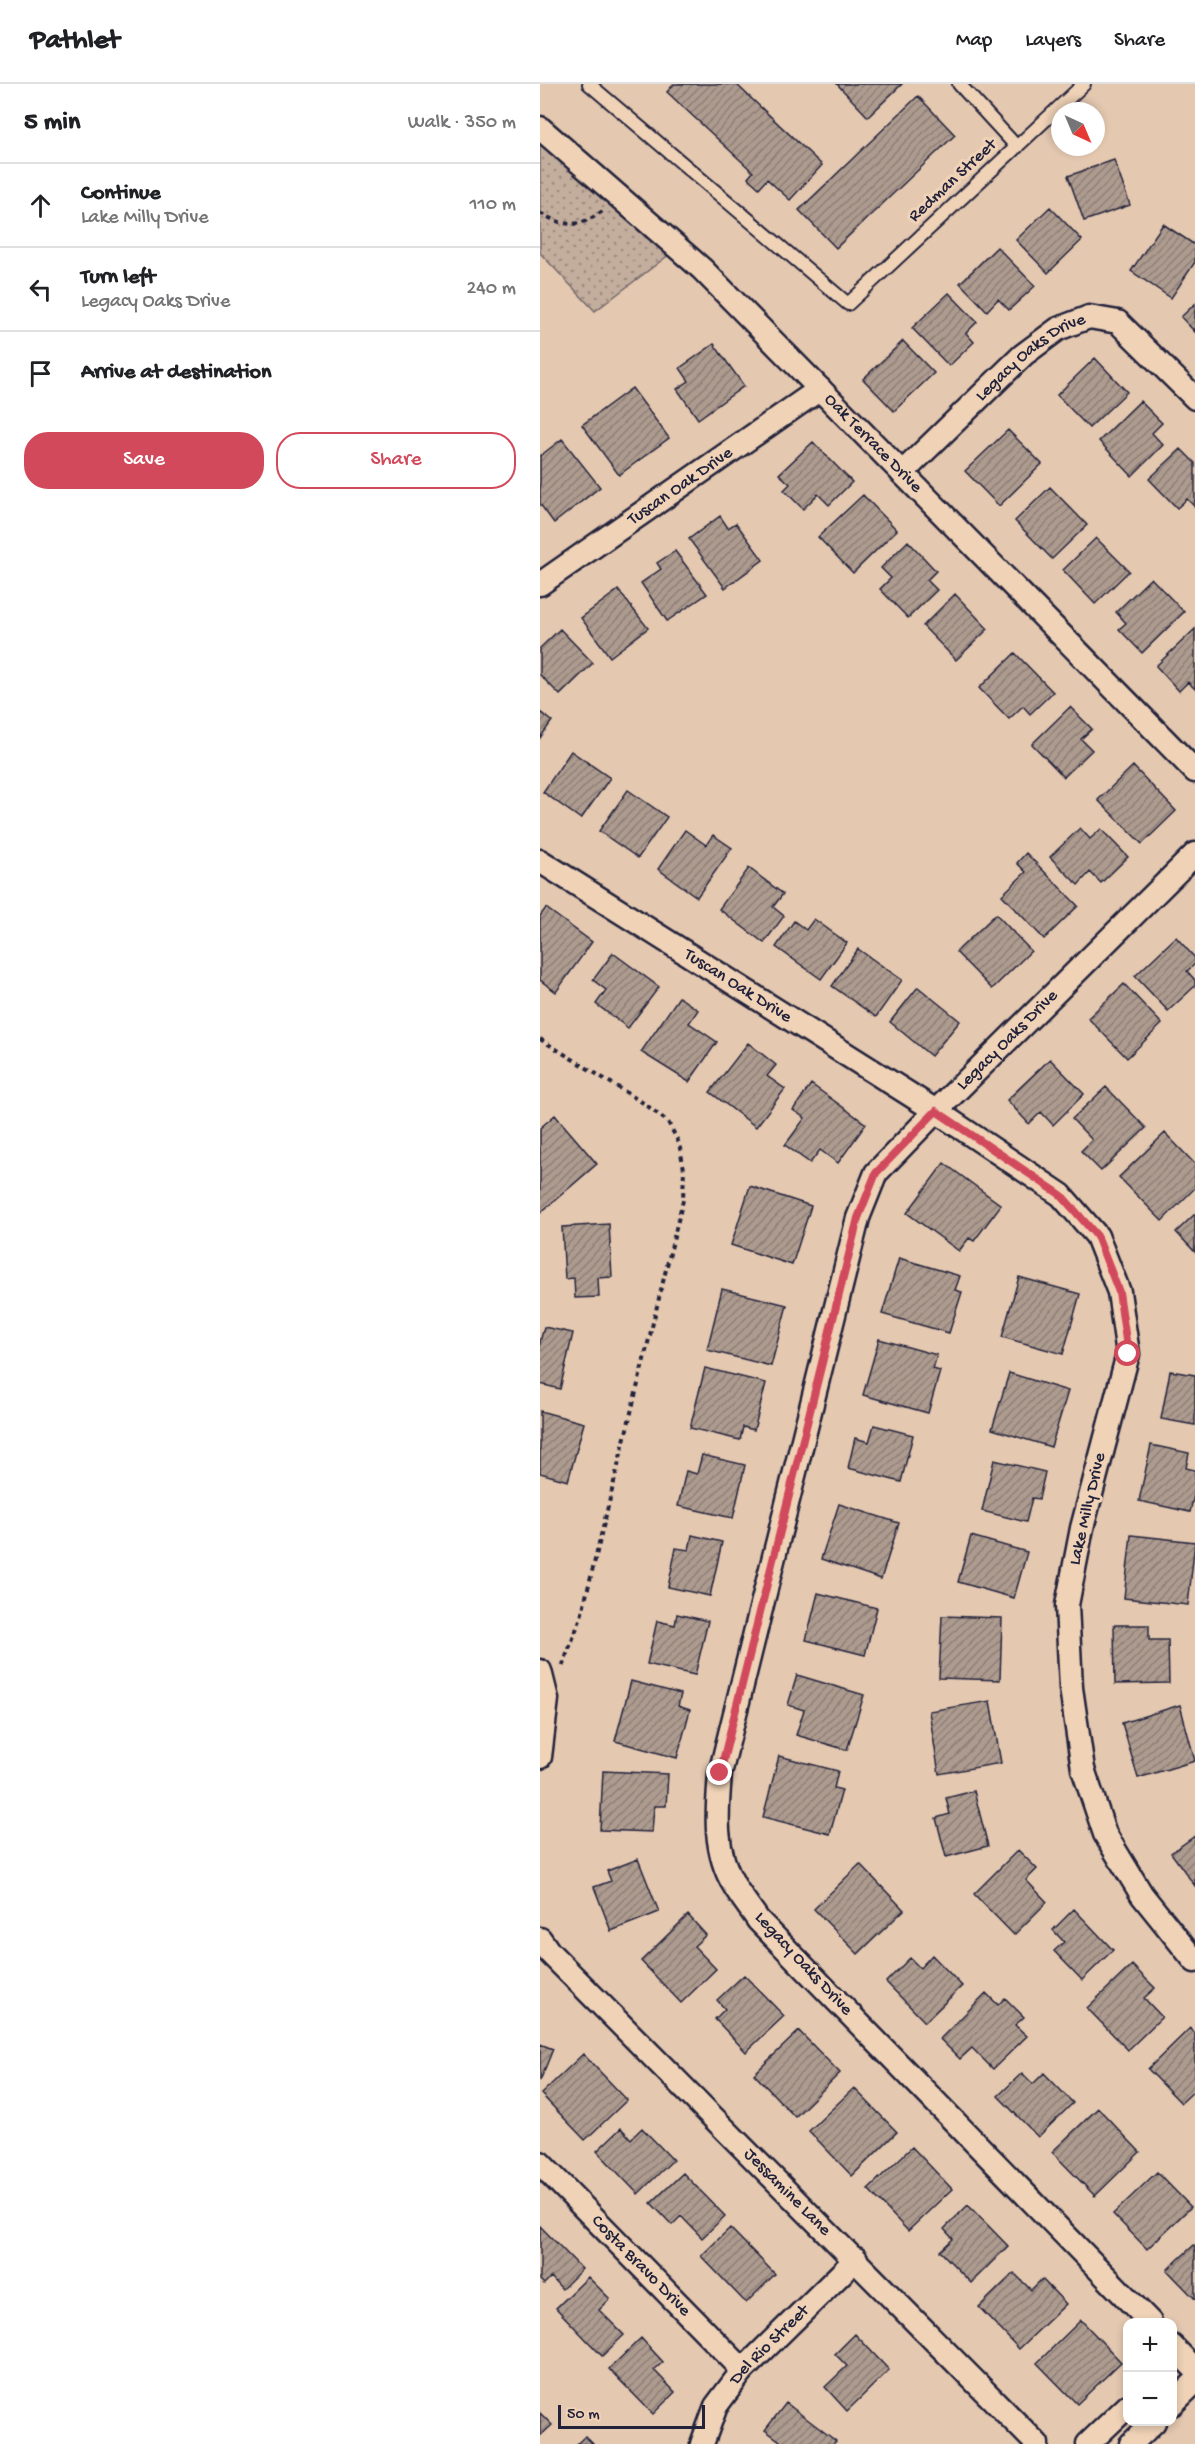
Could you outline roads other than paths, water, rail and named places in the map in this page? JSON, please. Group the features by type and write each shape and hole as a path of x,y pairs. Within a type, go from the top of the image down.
{"street":[{"name":"Oak Terrace Drive","path":"540,128 702,269 1195,771"},
{"name":"Legacy Oaks Drive","path":"902,473 1023,355 1058,330 1089,317 1118,322 1195,398"},
{"name":"Tuscan Oak Drive","path":"540,584 820,389"},
{"name":"Legacy Oaks Drive","path":"1146,2318 758,1920 733,1884 722,1858 716,1820 720,1773 858,1218 876,1173 1195,854"},
{"name":"Tuscan Oak Drive","path":"540,861 936,1111"},
{"name":"Lake Milly Drive","path":"936,1111 1061,1195 1097,1236 1119,1292 1128,1354 1082,1528 1067,1605 1071,1688 1083,1769 1105,1834 1142,1895 1195,1961"},
{"path":"540,1671 547,1699 540,1757"},
{"name":"Jessamine Lane","path":"540,1939 549,1952 1037,2444"},
{"name":"Costa Bravo Drive","path":"540,2163 743,2370"},
{"name":"Del Rio Street","path":"702,2444 716,2406 743,2370 856,2259"},
{"path":"1177,2400 1195,2382"},
{"path":"1088,2444 1121,2412 1133,2442 1149,2426"}],"lane":[{"name":"Redman Street","path":"589,84 848,304 1084,84"},
{"path":"959,84 1017,147"}]}
